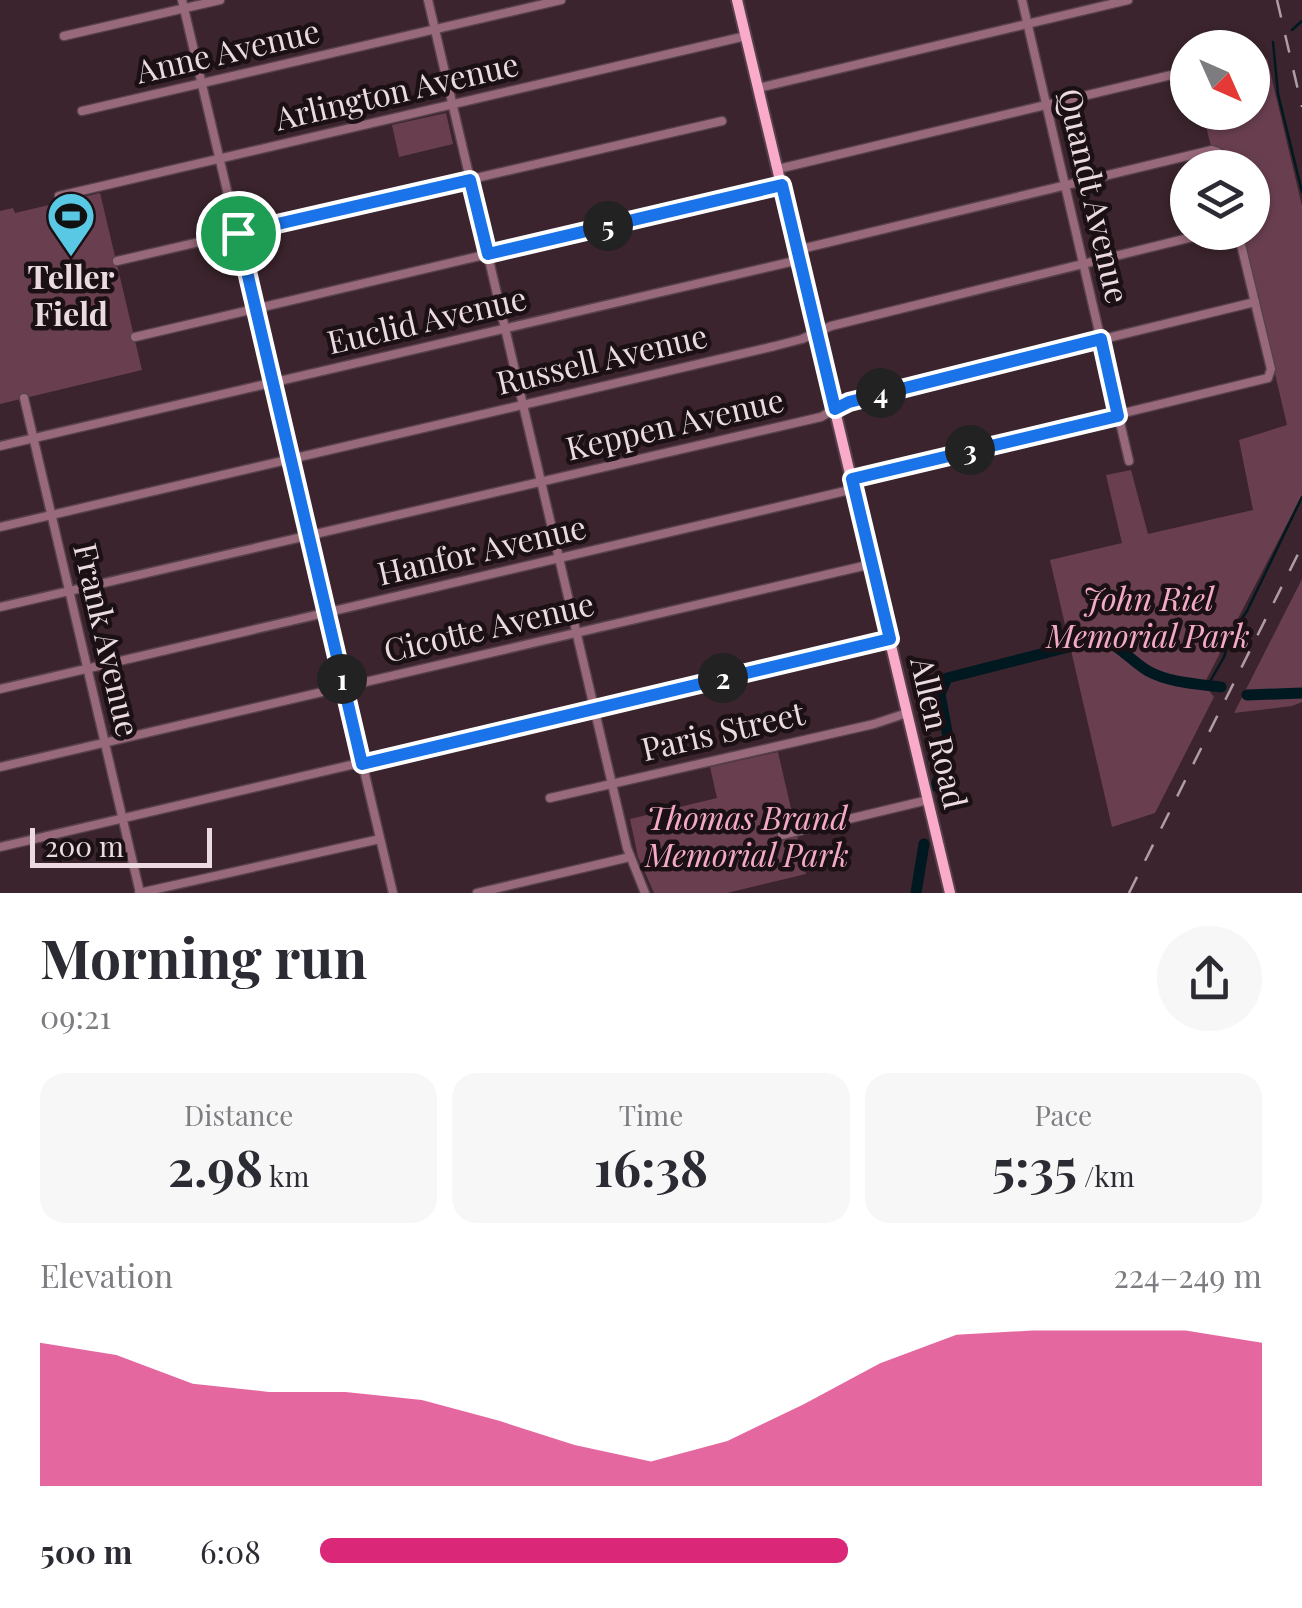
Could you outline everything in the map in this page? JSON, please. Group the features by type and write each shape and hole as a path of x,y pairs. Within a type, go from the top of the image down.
{"main road":[{"name":"Allen Road","path":"738,0 950,893"}],"street":[{"path":"64,36 183,4 220,0"},
{"path":"428,0 630,858 645,893"},
{"name":"Anne Avenue","path":"82,111 561,0"},
{"name":"Quandt Avenue","path":"1022,0 1129,462"},
{"path":"758,88 1128,0"},
{"path":"183,4 393,893"},
{"name":"Arlington Avenue","path":"59,196 746,36"},
{"path":"778,169 1170,75"},
{"path":"117,261 722,121"},
{"name":"Euclid Avenue","path":"0,446 505,329 1170,162"},
{"path":"135,337 782,185"},
{"name":"Russell Avenue","path":"0,527 789,343 830,326 1170,243"},
{"path":"1242,250 1254,302"},
{"name":"Keppen Avenue","path":"0,608 820,417 849,402 1254,302"},
{"name":"Hanfor Avenue","path":"0,689 560,558 1266,379 1271,370 1254,302"},
{"name":"Frank Avenue","path":"24,398 140,893"},
{"name":"Cicotte Avenue","path":"0,767 872,564"},
{"path":"0,847 890,639"},
{"name":"Paris Street","path":"550,798 874,724 907,713"},
{"path":"782,835 928,800"},
{"path":"140,893 380,838"},
{"path":"477,893 630,858"}],"green space":[{"name":"John Riel Memorial Park","path":"1270,71 1302,206 1302,495 1204,684 1214,697 1155,813 1112,827 1050,560 1122,543 1106,475 1131,470 1148,534 1253,510 1239,440 1287,425 1246,250 1270,250 1270,150 1211,147 1207,130 1270,130"},
{"path":"446,113 453,144 399,157 392,125"},
{"path":"100,193 142,370 0,404 0,211 13,208 15,213"},
{"path":"1302,579 1302,702 1234,713"},
{"name":"Thomas Brand Memorial Park","path":"778,752 806,874 727,893 654,893 638,857 630,819 717,798 710,767"}],"waterway":[{"path":"1292,30 1302,21"},
{"path":"1273,42 1278,94 1302,192"},
{"path":"1208,685 1302,497"},
{"path":"936,786 950,748 940,694 947,678 1100,639 1156,675 1221,687"},
{"path":"1247,695 1302,693"},
{"path":"916,893 924,844"}],"railway":[{"path":"1277,0 1302,107"},
{"path":"1129,893 1302,546"}],"place":[{"name":"Teller Field","path":"71,258"}],"route":[{"path":"470,180 488,254 782,185 835,409 849,402 1101,339 1118,416 852,479 890,639 362,764 238,233 470,180"}]}
